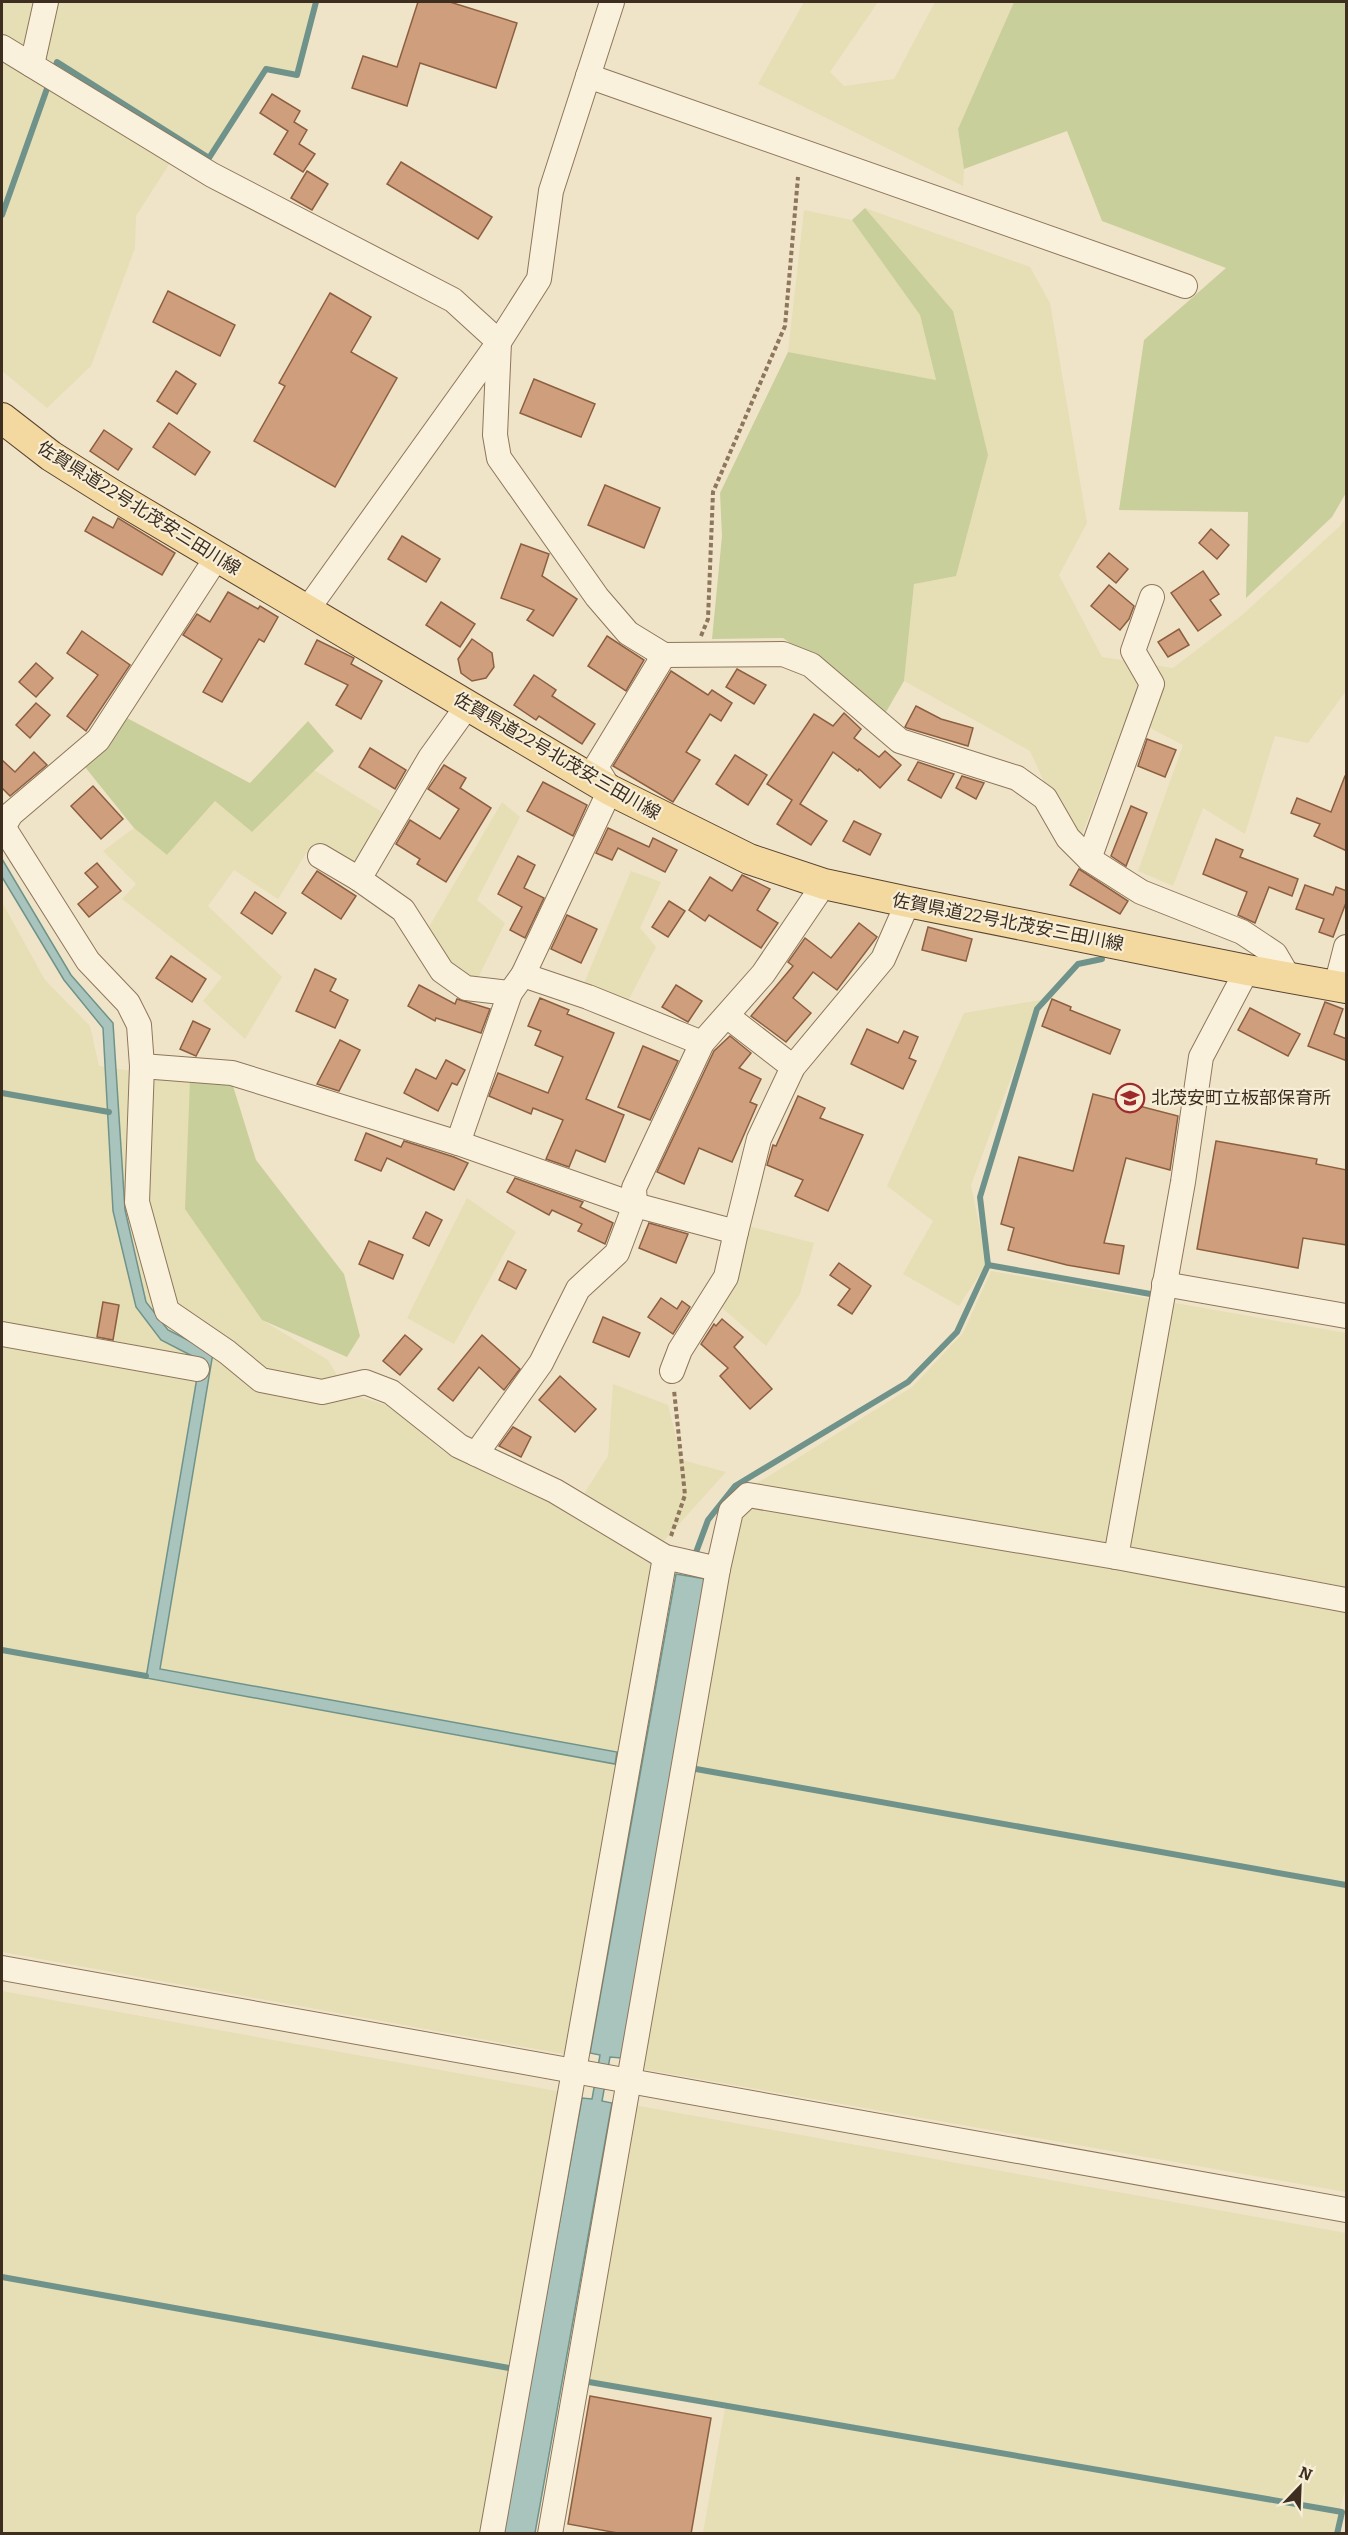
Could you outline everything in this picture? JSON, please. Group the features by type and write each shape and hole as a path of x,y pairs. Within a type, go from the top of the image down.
{"main road":[{"name":"佐賀県道22号北茂安三田川線","path":"2,418 51,456 610,790 749,859 824,884 908,903 1341,987"}],"street":[{"path":"32,65 46,2"},
{"path":"307,610 499,342 539,279 551,191 612,2"},
{"path":"2,46 212,175 453,300 499,342"},
{"path":"588,76 1185,286"},
{"path":"499,342 495,435 499,458 597,597 628,633 664,655 783,654 812,665 900,741 1017,778 1045,798 1068,838 1089,859 1141,892 1242,933 1275,954 1290,978"},
{"path":"217,557 98,740 11,814 2,827 88,961 128,1003 139,1025 142,1066 138,1202 167,1311 227,1352 261,1380 322,1392 364,1382 391,1392 459,1446 555,1491 665,1557 718,1569"},
{"path":"1089,859 1152,684 1133,651 1152,597"},
{"path":"459,1143 517,984 610,790 596,767 664,655"},
{"path":"359,879 430,758 468,705"},
{"path":"320,856 359,879 403,910 442,971 466,988 517,984 588,997 702,1043"},
{"path":"476,1454 541,1363 578,1289 617,1253 635,1205 634,1188 702,1043 763,974 824,884"},
{"path":"672,1371 680,1350 726,1277 759,1139 793,1067 883,959 908,903"},
{"path":"1341,987 1347,946"},
{"path":"1116,1557 1183,1182 1201,1057 1246,970"},
{"path":"727,1016 793,1067"},
{"path":"142,1066 232,1073 459,1143 635,1205 736,1232"},
{"path":"1164,1284 1347,1317"},
{"path":"2,1334 197,1369"},
{"path":"492,2534 602,2076 731,1511 748,1495 1116,1557 1347,1600"},
{"path":"550,2534 602,2076 665,1557"},
{"path":"2,1968 1347,2210"}],"path":[{"path":"693,656 708,619 713,492 785,326 798,177"},
{"path":"665,1557 685,1495 672,1371"}],"shaded area":[{"path":"2,2 314,2 297,78 265,70 210,156 184,141 136,216 135,248 91,366 47,408 2,371"},
{"path":"804,2 878,2 830,72 844,86 894,79 935,2 1014,2 958,129 964,169 963,186 758,84"},
{"path":"865,208 1030,267 1050,303 1087,523 1059,575 1102,657 1173,668 1241,616 1340,526 1346,517 1346,691 1308,743 1275,736 1245,834 1203,808 1173,886 1138,871 1183,745 1127,716 1080,840 1045,784 1030,751 904,681 914,584 953,311"},
{"path":"804,210 852,220 920,315 936,380 788,352"},
{"path":"314,770 387,815 356,872 310,847 278,899 234,870 208,906 282,977 245,1039 203,1001 222,977 122,899 136,884 103,851 134,828 167,855 215,801 252,832"},
{"path":"502,802 520,817 477,900 505,923 476,982 445,966 426,932"},
{"path":"631,871 661,882 640,928 656,947 628,1001 582,988"},
{"path":"2,902 45,980 90,1026 99,1066 190,1080 262,1320 328,1360 348,1394 390,1406 445,1453 573,1511 608,1456 613,1384 668,1405 682,1460 726,1472 662,1543 569,2055 2,1952"},
{"path":"1040,1000 971,1185 987,1263 959,1306 903,1274 933,1221 887,1186 964,1013"},
{"path":"467,1198 516,1232 454,1344 407,1318"},
{"path":"748,1226 814,1243 800,1294 766,1346 721,1307 737,1282"},
{"path":"991,1271 1346,1333 1346,2192 642,2069 743,1492 912,1387 963,1333"},
{"path":"2,1991 562,2092 484,2533 2,2533"},
{"path":"634,2105 1346,2233 1346,2486 1334,2533 703,2533 725,2408 583,2383"}],"green space":[{"path":"1014,2 1346,2 1346,493 1332,517 1246,598 1248,512 1119,510 1144,340 1226,268 1102,221 1067,131 964,169 958,129"},
{"path":"865,208 953,311 988,455 956,576 914,584 904,681 886,712 783,638 712,639 722,536 720,493 788,352 936,380 920,315 852,220"},
{"path":"125,717 250,783 308,721 334,751 252,832 215,801 167,855 134,828 85,767"},
{"path":"190,1080 233,1086 256,1160 344,1274 360,1336 347,1357 262,1320 185,1209"}],"water":[{"path":"2,859 71,975 113,1023 125,1210 146,1302 168,1330 213,1353 160,1669 617,1752 615,1764 146,1678 200,1360 161,1340 136,1307 113,1211 103,1028 64,980 2,877"},
{"path":"676,1574 706,1579 621,2058 610,2057 602,2101 612,2103 535,2533 503,2534 582,2098 592,2099 600,2055 590,2053"}],"building":[{"path":"418,2 450,2 517,23 496,88 420,63 407,106 352,88 363,56 397,67"},
{"path":"272,94 300,111 294,122 307,130 299,144 315,154 303,172 274,154 288,131 260,113"},
{"path":"401,162 492,217 478,239 387,184"},
{"path":"307,171 328,184 312,210 291,198"},
{"path":"168,291 235,325 220,356 153,322"},
{"path":"330,293 371,317 351,352 397,378 335,487 254,441 285,386 279,383"},
{"path":"176,371 196,384 177,414 157,401"},
{"path":"534,379 595,404 581,437 520,413"},
{"path":"169,423 210,452 195,475 153,447"},
{"path":"104,430 132,449 118,470 90,451"},
{"path":"605,485 660,508 644,548 588,525"},
{"path":"93,517 113,528 118,518 175,553 162,575 85,531"},
{"path":"1211,529 1229,545 1217,559 1199,543"},
{"path":"402,536 440,559 426,582 388,559"},
{"path":"521,544 549,554 542,576 577,599 553,636 527,620 534,610 501,598"},
{"path":"1109,553 1128,569 1116,583 1097,567"},
{"path":"1203,571 1219,594 1210,600 1221,615 1198,631 1171,593"},
{"path":"1109,585 1134,606 1129,619 1120,630 1091,606"},
{"path":"228,592 278,617 264,642 259,639 222,702 203,692 222,659 183,635 197,614 210,622"},
{"path":"441,602 475,624 460,647 426,625"},
{"path":"1179,629 1189,645 1168,657 1158,642"},
{"path":"82,631 130,665 86,731 67,716 98,675 67,653"},
{"path":"607,636 644,660 626,691 588,666"},
{"path":"472,639 492,653 494,667 486,678 472,681 461,673 458,659"},
{"path":"317,640 354,658 351,664 382,681 361,719 336,705 348,685 305,664"},
{"path":"36,663 53,678 36,697 19,682"},
{"path":"737,669 766,685 754,704 726,687"},
{"path":"671,671 708,695 712,690 732,703 721,721 710,714 686,752 700,760 673,802 613,766"},
{"path":"534,675 556,690 552,696 595,724 582,744 539,716 536,720 514,705"},
{"path":"36,703 50,715 30,738 16,725"},
{"path":"916,706 941,719 973,728 968,746 905,727"},
{"path":"844,713 861,729 854,738 879,757 885,751 901,765 880,788 859,769 858,771 833,752 800,804 827,821 811,845 777,824 792,800 767,784 814,714 833,726"},
{"path":"1147,739 1176,750 1165,777 1138,766"},
{"path":"370,748 406,770 395,789 359,767"},
{"path":"34,752 47,765 10,796 2,788 2,760 15,772"},
{"path":"735,755 767,775 748,805 716,784"},
{"path":"918,762 954,774 941,798 908,780"},
{"path":"444,765 466,778 460,788 491,808 446,882 417,864 420,859 396,844 410,820 440,839 459,809 428,789"},
{"path":"962,776 984,783 976,799 956,788"},
{"path":"1345,776 1347,776 1347,851 1314,836 1320,824 1291,813 1297,798 1331,812"},
{"path":"543,782 587,805 573,836 527,811"},
{"path":"93,786 123,819 101,839 71,806"},
{"path":"1131,806 1147,813 1126,866 1111,856"},
{"path":"854,821 881,834 870,855 843,841"},
{"path":"608,828 649,847 653,838 677,850 665,872 618,848 612,860 596,853"},
{"path":"1216,839 1243,850 1240,857 1298,879 1292,896 1269,887 1255,923 1238,915 1247,892 1203,874"},
{"path":"518,856 535,865 524,888 544,898 525,938 510,930 522,907 498,894"},
{"path":"97,863 121,891 89,917 78,904 98,887 85,873"},
{"path":"1079,869 1128,901 1120,914 1070,885"},
{"path":"317,871 356,896 341,919 302,893"},
{"path":"742,875 770,889 757,910 778,923 761,948 709,915 705,921 689,910 710,877 732,891"},
{"path":"1305,885 1333,895 1336,887 1347,891 1347,900 1333,937 1319,932 1324,919 1296,909"},
{"path":"255,892 286,913 272,934 241,913"},
{"path":"669,901 685,911 668,937 652,927"},
{"path":"567,915 597,929 581,963 551,949"},
{"path":"859,923 877,937 837,990 813,972 793,998 811,1013 786,1042 751,1016 793,966 788,962 805,938 831,958"},
{"path":"928,927 972,939 966,961 922,950"},
{"path":"171,956 206,979 192,1002 156,978"},
{"path":"315,969 336,979 330,991 348,1000 335,1028 296,1011"},
{"path":"419,985 455,1004 457,999 490,1009 481,1033 436,1018 435,1021 408,1006"},
{"path":"676,985 702,1001 688,1022 662,1007"},
{"path":"540,998 569,1010 567,1014 614,1033 586,1099 624,1115 605,1162 576,1150 569,1167 546,1159 563,1120 533,1108 531,1114 489,1096 498,1073 548,1093 563,1057 535,1045 541,1031 528,1026"},
{"path":"1052,999 1071,1007 1070,1010 1120,1030 1110,1054 1042,1026"},
{"path":"1325,1002 1343,1009 1334,1034 1347,1039 1347,1061 1308,1046"},
{"path":"1250,1008 1300,1034 1288,1056 1238,1030"},
{"path":"193,1021 210,1029 196,1056 180,1049"},
{"path":"867,1029 898,1043 904,1031 918,1037 909,1058 916,1061 903,1089 851,1064"},
{"path":"730,1036 751,1053 739,1068 761,1079 750,1102 757,1105 732,1162 699,1148 684,1184 657,1172 714,1051"},
{"path":"340,1040 360,1050 339,1091 317,1084"},
{"path":"643,1046 678,1061 650,1120 618,1107"},
{"path":"446,1060 465,1070 457,1085 452,1083 438,1111 404,1093 416,1069 436,1079"},
{"path":"1093,1094 1178,1116 1170,1170 1126,1158 1104,1243 1124,1246 1119,1274 1067,1265 1008,1250 1014,1228 1001,1224 1019,1157 1073,1171"},
{"path":"798,1096 825,1108 820,1118 863,1135 828,1211 795,1196 803,1180 767,1165 773,1145 776,1146"},
{"path":"366,1133 401,1147 404,1141 468,1163 454,1190 387,1158 381,1171 355,1160"},
{"path":"1216,1141 1317,1159 1316,1164 1347,1170 1347,1245 1303,1238 1298,1268 1197,1249"},
{"path":"515,1178 583,1202 580,1207 613,1223 605,1244 578,1231 582,1224 552,1210 549,1215 507,1192"},
{"path":"426,1212 442,1220 429,1246 413,1238"},
{"path":"649,1223 688,1234 676,1263 639,1248"},
{"path":"369,1241 403,1255 393,1279 359,1264"},
{"path":"508,1261 526,1270 516,1289 499,1280"},
{"path":"839,1263 871,1286 852,1314 838,1305 850,1289 830,1275"},
{"path":"661,1298 677,1309 682,1301 690,1307 673,1334 648,1317"},
{"path":"103,1302 119,1305 113,1340 97,1337"},
{"path":"603,1317 640,1333 629,1357 593,1342"},
{"path":"722,1319 743,1337 734,1347 772,1389 750,1409 720,1376 728,1368 701,1344 714,1324 716,1326"},
{"path":"405,1335 422,1349 400,1375 383,1361"},
{"path":"482,1335 520,1369 504,1390 479,1367 453,1401 438,1389"},
{"path":"560,1376 596,1409 575,1432 539,1400"},
{"path":"513,1427 531,1437 521,1457 499,1446"},
{"path":"590,2396 711,2418 691,2534 623,2534 568,2524"}],"waterway":[{"path":"53,73 57,62 209,158 266,69 297,75 316,2"},
{"path":"2,215 49,83"},
{"path":"695,1555 708,1520 735,1486 908,1382 957,1332 988,1265 980,1197 1037,1009 1078,964 1102,959"},
{"path":"2,1093 109,1112"},
{"path":"988,1265 1156,1295"},
{"path":"2,1650 146,1676"},
{"path":"696,1769 1346,1885"},
{"path":"2,2277 509,2368"},
{"path":"589,2382 1342,2512 1337,2534"}],"place":[{"name":"北茂安町立板部保育所","path":"1130,1098"}]}
